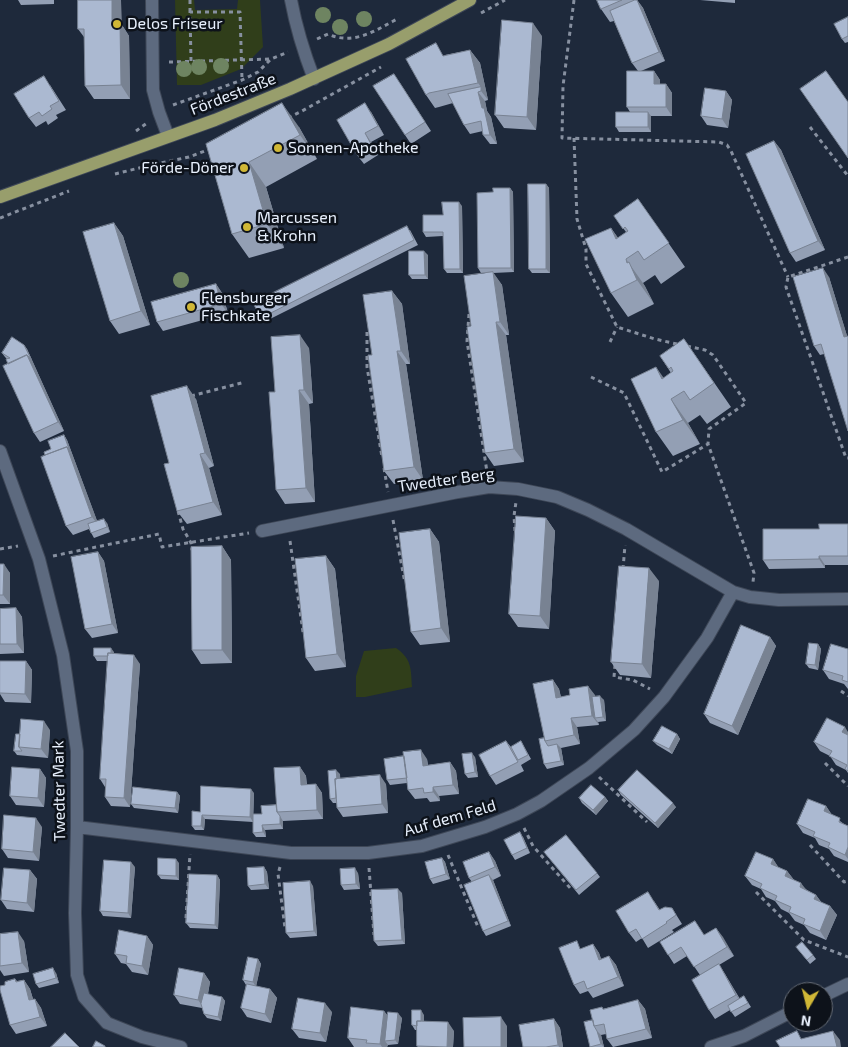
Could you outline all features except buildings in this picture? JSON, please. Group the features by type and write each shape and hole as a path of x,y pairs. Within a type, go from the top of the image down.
{"main road":[{"name":"Fördestraße","path":"0,197 215,120 314,79 389,44 470,0"}],"street":[{"path":"152,0 154,90 168,136"},
{"path":"291,0 294,19 306,60 314,79"},
{"name":"Twedter Mark","path":"0,450 39,558 63,655 76,741 75,913 77,975 84,997 107,1023 142,1037 181,1047"},
{"name":"Twedter Berg","path":"262,531 458,492 489,487 518,489 557,497 588,510 626,529 733,592 750,597 779,600 848,599"},
{"name":"Auf dem Feld","path":"77,827 291,853 368,853 422,846 485,827 541,801 590,768 634,730 664,697 706,638 733,592"},
{"path":"833,991 848,984"},
{"path":"711,1047 745,1042 783,1017"}],"path":[{"path":"190,0 191,61"},
{"path":"574,0 563,86 562,138 719,142 726,145 731,151 788,277 786,288 846,458 848,458"},
{"path":"190,12 215,10 240,12 242,80"},
{"path":"170,70 170,62 271,59 328,34 337,39 351,39 366,35 401,18"},
{"path":"160,114 175,103 242,80 258,72 271,59"},
{"path":"284,119 388,63"},
{"path":"174,98 178,102"},
{"path":"810,128 848,176"},
{"path":"574,138 577,219 586,249 586,264 617,327 655,339 705,350 713,355 746,402 710,429 708,444 754,573 750,597"},
{"path":"110,176 151,164 189,157 215,148"},
{"path":"0,218 70,191"},
{"path":"788,277 848,256"},
{"path":"468,306 470,315 467,341 489,487"},
{"path":"610,342 617,327"},
{"path":"367,332 367,366 383,459"},
{"path":"591,377 624,393 662,472 708,444"},
{"path":"184,398 245,382"},
{"path":"384,468 406,588"},
{"path":"515,533 514,516 518,489"},
{"path":"176,504 183,529 191,543 192,551"},
{"path":"288,526 304,637"},
{"path":"623,569 626,529"},
{"path":"39,558 159,534 162,547 262,531"},
{"path":"616,657 614,677 633,680 650,689"},
{"path":"841,691 848,696"},
{"path":"825,763 848,786"},
{"path":"590,768 647,822"},
{"path":"516,814 533,846 571,889"},
{"path":"443,840 478,927"},
{"path":"186,918 191,841"},
{"path":"810,845 844,882 848,881"},
{"path":"285,928 278,874 279,868 290,857 291,853"},
{"path":"368,853 374,935"},
{"path":"756,892 804,940 848,957"}],"green space":[{"path":"175,0 194,0 195,10 237,9 238,0 260,0 263,47 241,69 201,85 177,85"},
{"path":"396,648 408,660 411,670 412,687 365,697 356,697 356,676 364,651"}],"place":[{"name":"Delos Friseur","path":"117,24"},
{"name":"Sonnen-Apotheke","path":"278,148"},
{"name":"Förde-Döner","path":"244,168"},
{"name":"Marcussen & Krohn","path":"247,227"},
{"name":"Flensburger Fischkate","path":"191,307"}]}
